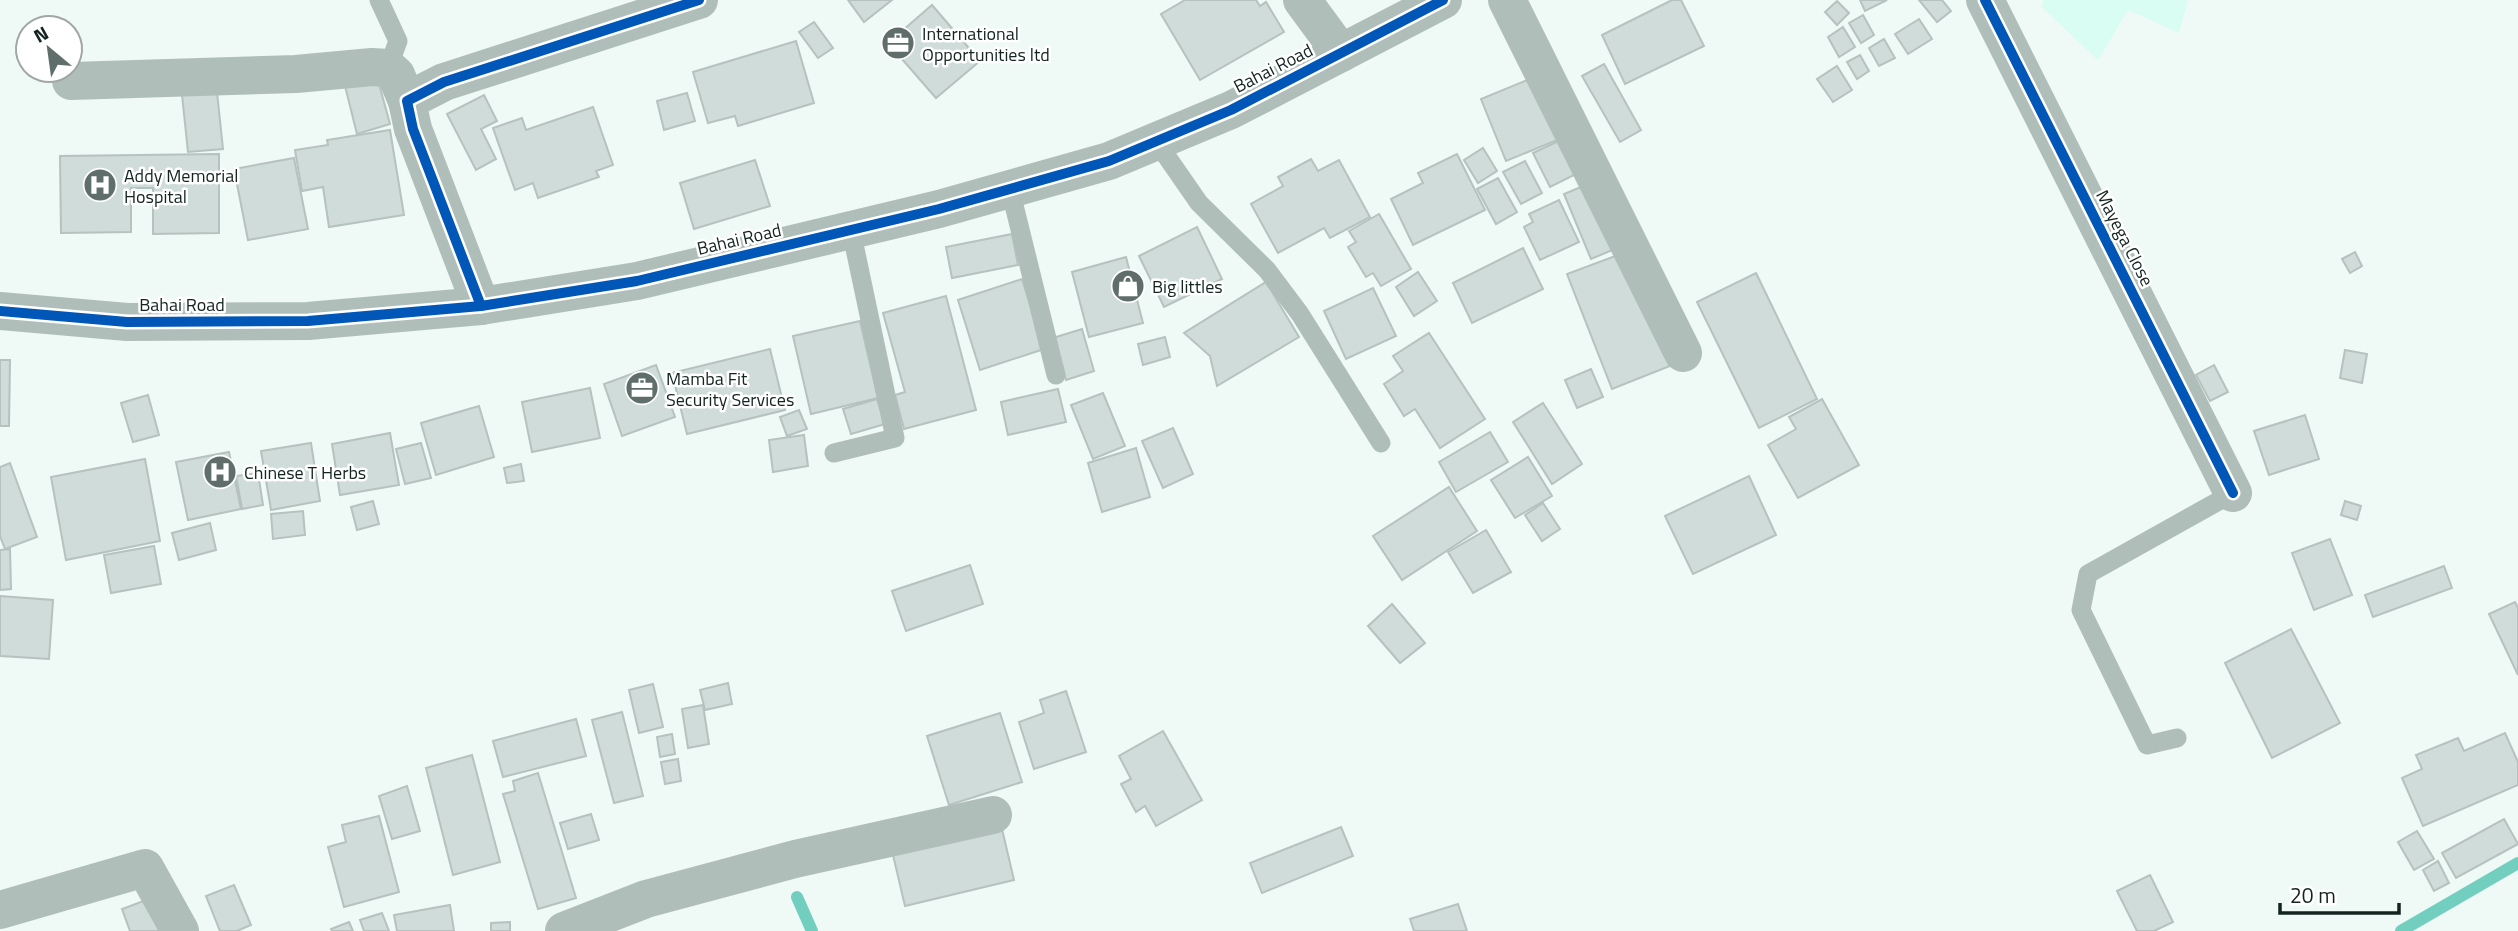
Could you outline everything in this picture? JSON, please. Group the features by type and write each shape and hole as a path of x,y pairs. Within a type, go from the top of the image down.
{"street":[{"path":"407,101 444,82 699,0"},
{"path":"1303,0 1341,53"},
{"name":"Bahai Road","path":"0,311 127,322 295,321 481,306 637,281 939,209 1109,161 1231,110 1443,0"},
{"path":"1507,0 1683,353"},
{"name":"Mayega Close","path":"1985,0 2233,492"},
{"path":"84,81 296,74 388,68 396,75 407,101 414,129 481,306"},
{"path":"564,931 646,899 795,859 993,815"},
{"path":"0,910 145,868 180,931"}],"lane":[{"path":"379,0 398,41 388,68"},
{"path":"1156,141 1199,203 1268,270 1300,314 1381,443"},
{"path":"1010,189 1056,374"},
{"path":"834,453 895,438 851,230"},
{"path":"2177,738 2147,745 2081,610 2088,574 2233,492"}],"shaded area":[{"path":"2044,0 2188,0 2179,33 2128,10 2098,60 2041,6"}],"building":[{"path":"848,0 892,0 864,22"},
{"path":"1185,0 1256,0 1260,6 1266,2 1284,32 1200,80 1161,14"},
{"path":"1672,0 1681,0 1704,46 1625,84 1602,35"},
{"path":"1860,0 1887,0 1865,11"},
{"path":"1919,0 1942,0 1951,11 1937,22"},
{"path":"1837,1 1849,13 1837,25 1825,12"},
{"path":"932,5 980,61 936,98 888,43"},
{"path":"1863,15 1874,35 1861,43 1849,23"},
{"path":"1919,19 1932,39 1908,54 1895,34"},
{"path":"814,22 833,48 818,58 799,32"},
{"path":"1843,27 1855,47 1839,57 1828,37"},
{"path":"1884,39 1895,58 1879,66 1869,48"},
{"path":"796,41 814,103 738,126 735,116 708,123 693,72"},
{"path":"1860,55 1869,71 1857,79 1847,62"},
{"path":"1604,64 1641,130 1620,142 1582,76"},
{"path":"1837,66 1852,90 1833,102 1817,79"},
{"path":"376,73 390,124 357,134 344,82"},
{"path":"1537,76 1562,138 1506,161 1481,99"},
{"path":"217,92 223,149 188,152 182,95"},
{"path":"687,93 695,121 664,130 657,101"},
{"path":"484,95 497,121 481,129 496,159 476,170 447,114"},
{"path":"593,107 613,165 596,171 599,177 538,198 533,183 515,190 493,128 522,118 526,130"},
{"path":"390,130 404,215 329,227 323,187 302,191 295,150 328,145 327,140"},
{"path":"1567,137 1584,170 1550,187 1533,153"},
{"path":"1483,148 1497,171 1478,183 1464,160"},
{"path":"219,154 219,233 153,234 153,188 131,188 131,232 61,233 60,156"},
{"path":"1457,154 1485,210 1413,245 1391,199 1423,183 1418,173"},
{"path":"294,158 308,229 248,240 234,169"},
{"path":"1311,159 1318,171 1339,160 1370,217 1330,238 1324,228 1278,253 1251,204 1283,186 1278,177"},
{"path":"755,160 770,206 694,229 680,183"},
{"path":"1525,161 1542,193 1521,204 1503,172"},
{"path":"1498,178 1517,212 1496,224 1477,189"},
{"path":"1595,181 1622,246 1591,259 1564,194"},
{"path":"1559,200 1579,242 1540,260 1524,227 1533,222 1529,214"},
{"path":"1379,214 1411,269 1381,286 1373,273 1366,277 1348,247 1356,242 1349,231"},
{"path":"1197,227 1222,279 1164,307 1139,256"},
{"path":"1012,234 1018,265 952,278 946,247"},
{"path":"1523,248 1543,289 1472,323 1453,283"},
{"path":"1626,252 1670,366 1612,389 1567,274"},
{"path":"2355,252 2362,266 2350,273 2342,259"},
{"path":"1126,257 1143,323 1089,337 1072,272"},
{"path":"1418,272 1437,301 1414,316 1396,287"},
{"path":"1756,273 1817,399 1759,428 1697,302"},
{"path":"1022,279 1044,349 980,370 958,300"},
{"path":"1266,282 1299,337 1217,386 1210,356 1184,333"},
{"path":"1373,288 1396,336 1346,359 1324,311"},
{"path":"946,296 976,410 904,429 895,395 905,392 883,313"},
{"path":"860,321 878,398 811,414 793,336"},
{"path":"1082,329 1094,371 1066,380 1053,338"},
{"path":"1429,333 1485,419 1440,448 1415,409 1404,416 1384,384 1403,371 1393,356"},
{"path":"1165,337 1170,357 1143,365 1138,344"},
{"path":"770,349 785,410 687,434 672,373"},
{"path":"2345,350 2367,354 2362,383 2340,378"},
{"path":"0,360 10,360 9,426 0,426"},
{"path":"656,365 675,417 622,436 604,384"},
{"path":"2214,365 2228,392 2210,401 2196,375"},
{"path":"1591,369 1603,397 1577,408 1565,380"},
{"path":"590,388 600,438 532,452 522,402"},
{"path":"1058,389 1066,422 1008,435 1001,402"},
{"path":"1103,393 1125,446 1093,459 1071,405"},
{"path":"148,395 159,435 133,442 121,403"},
{"path":"877,399 885,424 851,434 843,409"},
{"path":"1822,399 1859,465 1798,498 1768,445 1796,429 1789,417"},
{"path":"1543,403 1582,464 1552,484 1513,422"},
{"path":"479,406 494,457 436,475 421,423"},
{"path":"799,410 807,429 787,436 780,417"},
{"path":"2305,415 2319,459 2269,475 2254,431"},
{"path":"1173,428 1193,474 1163,488 1142,441"},
{"path":"1490,432 1508,462 1456,492 1439,462"},
{"path":"390,433 399,485 340,495 332,444"},
{"path":"804,435 808,466 773,472 769,440"},
{"path":"311,443 320,501 271,510 261,451"},
{"path":"421,443 431,478 405,484 396,449"},
{"path":"1136,448 1150,497 1102,512 1088,463"},
{"path":"229,452 241,509 188,520 176,462"},
{"path":"1528,457 1552,496 1515,518 1491,480"},
{"path":"145,459 160,541 66,560 51,477"},
{"path":"10,463 37,537 5,549 0,536 0,467"},
{"path":"521,464 524,481 507,483 504,468"},
{"path":"258,473 263,505 242,509 236,476"},
{"path":"1749,476 1776,535 1693,574 1665,516"},
{"path":"1449,487 1477,531 1402,580 1373,536"},
{"path":"373,501 379,524 357,530 351,507"},
{"path":"2345,501 2361,506 2357,520 2341,515"},
{"path":"1543,503 1560,529 1542,541 1525,515"},
{"path":"303,511 305,535 273,539 271,514"},
{"path":"210,523 216,550 179,560 172,533"},
{"path":"1486,530 1511,572 1473,593 1448,552"},
{"path":"2330,539 2352,595 2314,610 2292,553"},
{"path":"154,546 161,584 111,593 104,555"},
{"path":"10,549 11,589 0,590 0,550"},
{"path":"970,565 983,604 906,631 892,591"},
{"path":"2444,566 2452,588 2373,617 2365,595"},
{"path":"0,596 53,600 49,659 0,656"},
{"path":"2515,602 2518,608 2518,675 2489,614"},
{"path":"1392,604 1425,643 1400,663 1368,626"},
{"path":"2291,629 2340,723 2272,758 2225,663"},
{"path":"728,683 732,704 705,710 700,690"},
{"path":"653,684 663,727 639,733 629,690"},
{"path":"1066,691 1086,752 1034,769 1019,722 1044,713 1040,700"},
{"path":"703,705 709,744 688,748 682,709"},
{"path":"622,712 643,796 614,803 592,720"},
{"path":"1000,713 1022,782 949,805 927,736"},
{"path":"576,719 586,756 503,777 493,741"},
{"path":"1163,731 1202,800 1156,826 1145,806 1136,812 1121,784 1131,779 1119,756"},
{"path":"2505,733 2518,762 2518,785 2423,826 2402,778 2422,769 2416,755 2458,738 2464,751"},
{"path":"672,734 675,754 660,757 657,737"},
{"path":"472,755 500,862 453,875 426,768"},
{"path":"678,759 681,781 665,784 661,762"},
{"path":"538,773 576,898 538,909 503,794 515,791 513,781"},
{"path":"407,786 420,831 392,839 379,796"},
{"path":"591,814 599,840 568,849 560,823"},
{"path":"379,816 399,892 344,907 328,847 346,842 342,825"},
{"path":"2504,819 2518,844 2456,878 2442,853"},
{"path":"1341,827 1353,856 1262,893 1250,863"},
{"path":"1002,829 1014,880 905,906 893,855"},
{"path":"2417,831 2434,859 2414,870 2398,842"},
{"path":"2438,861 2449,883 2434,891 2423,870"},
{"path":"2150,875 2173,922 2154,931 2137,931 2117,891"},
{"path":"234,885 251,925 237,931 220,931 206,896"},
{"path":"154,897 166,931 130,931 122,909"},
{"path":"1458,904 1467,931 1414,931 1410,919"},
{"path":"450,905 454,931 397,931 394,915"},
{"path":"382,913 389,931 364,931 360,920"},
{"path":"349,922 353,931 331,929"},
{"path":"510,922 510,931 491,931 491,923"}],"waterway":[{"path":"2401,931 2518,863"},
{"path":"797,897 812,931"}],"cycle path":[{"path":"481,306 413,129 407,101 444,82 699,0"},
{"path":"0,311 127,322 308,321 481,306 637,281 939,209 1109,161 1231,110 1443,0"},
{"path":"1985,0 2233,493"}],"place":[{"name":"International Opportunities ltd","path":"898,43"},
{"name":"Addy Memorial Hospital","path":"100,185"},
{"name":"Big littles","path":"1128,286"},
{"name":"Mamba Fit Security Services","path":"642,388"},
{"name":"Chinese T Herbs","path":"220,472"}]}
